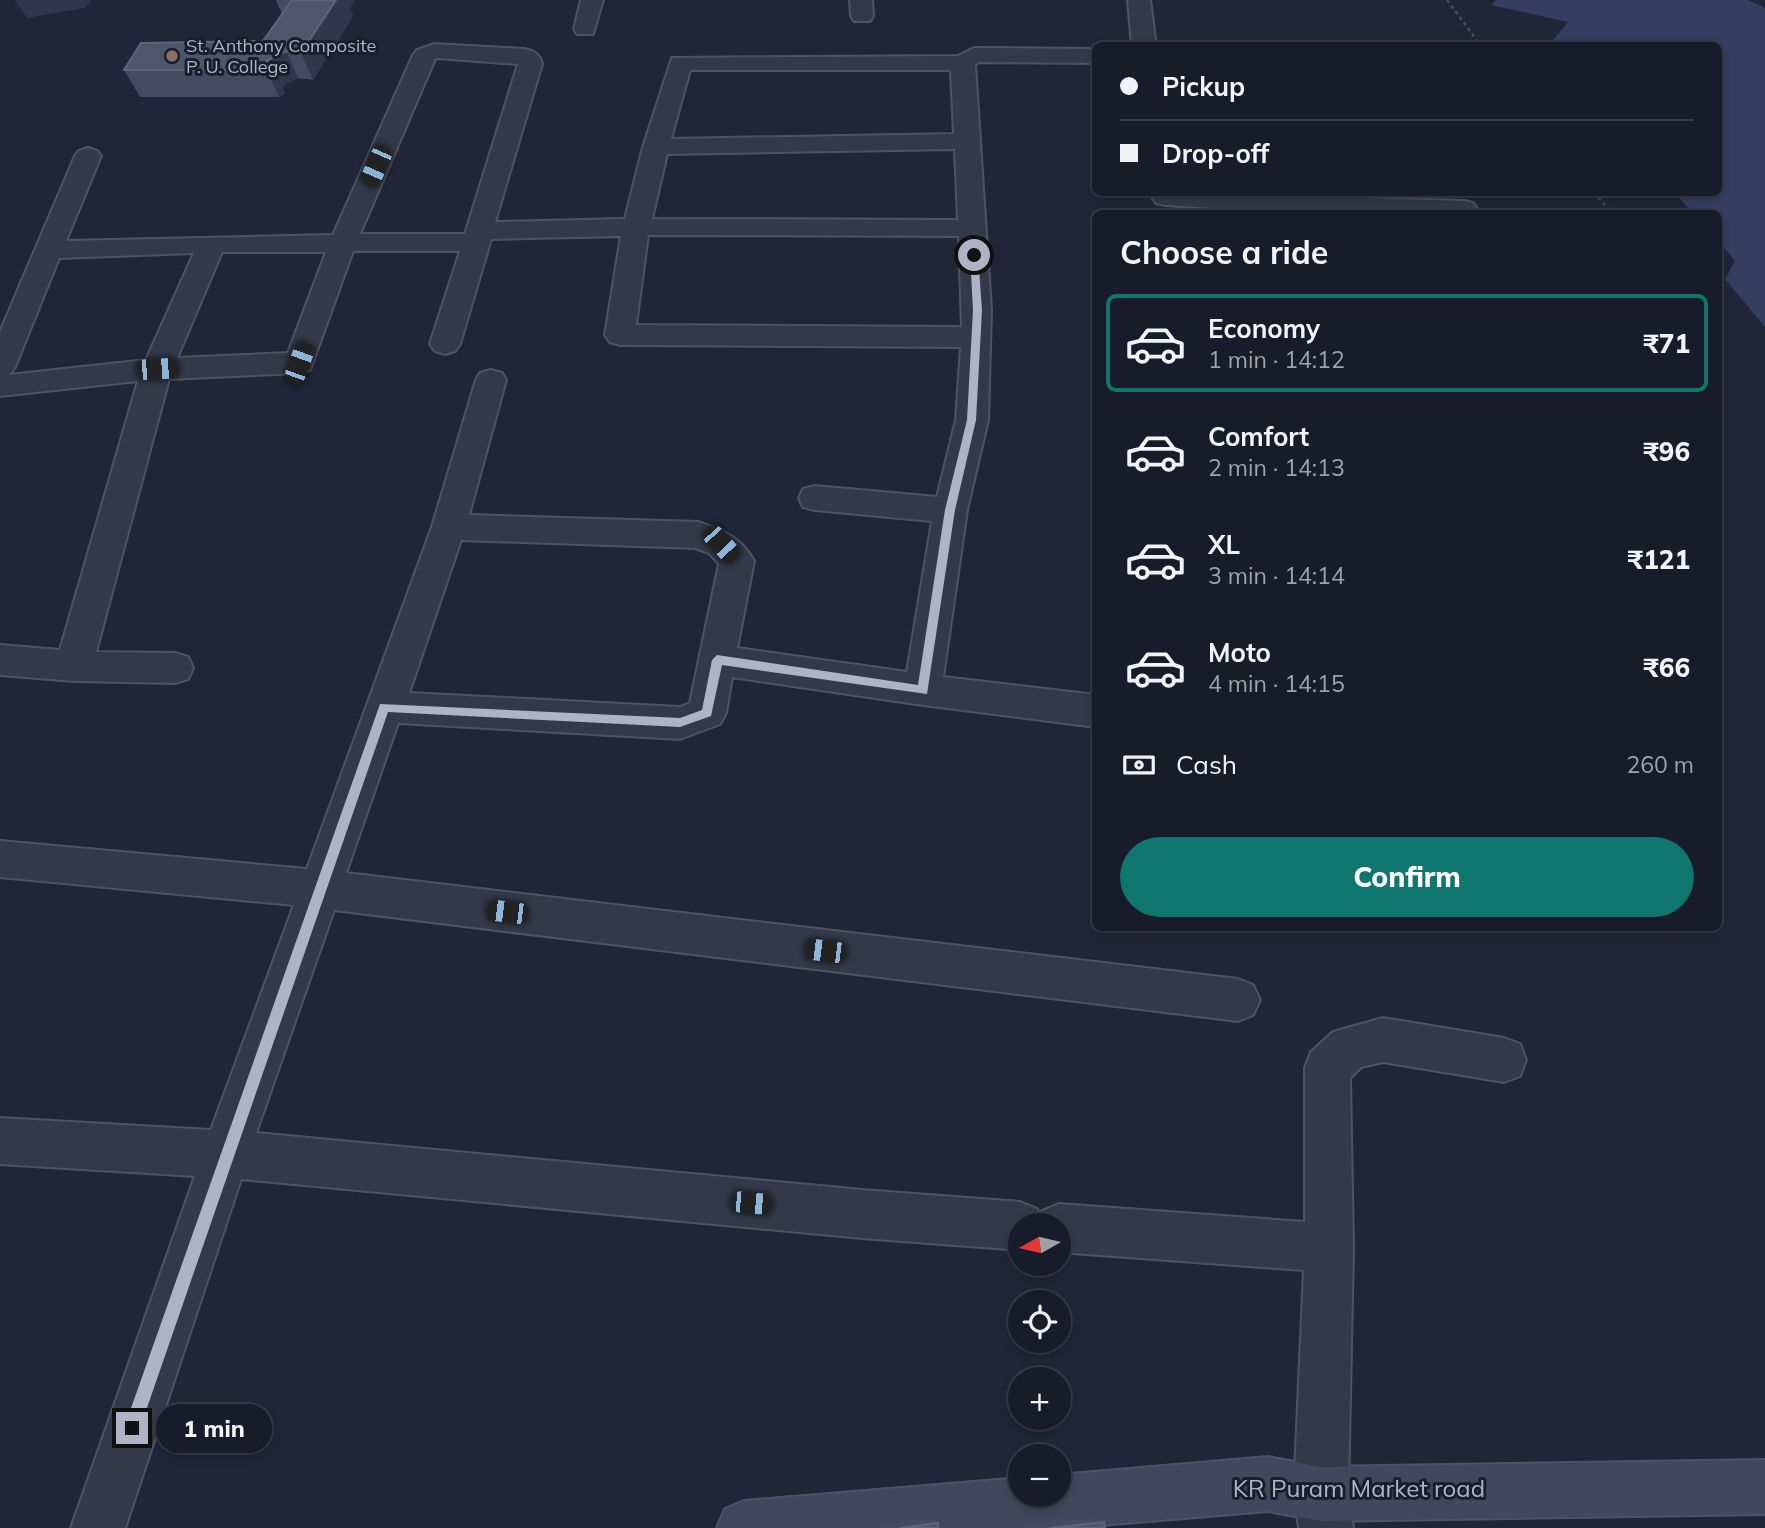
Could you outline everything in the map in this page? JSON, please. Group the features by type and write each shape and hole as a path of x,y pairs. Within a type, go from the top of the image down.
{"street":[{"path":"585,29 592,0"},
{"path":"1139,0 1144,42"},
{"path":"0,386 157,369 299,363 343,242 425,55 435,51 524,56 530,60 445,344"},
{"path":"975,337 620,335 636,227 680,64 963,63 974,55 1092,56"},
{"path":"923,690 950,510 972,420 977,310 963,63"},
{"path":"656,147 969,141"},
{"path":"0,367 88,156"},
{"path":"1165,201 1333,210 1464,209"},
{"path":"48,250 343,242 636,227 972,228"},
{"path":"74,666 157,369 212,244"},
{"path":"98,1528 226,1154 449,527 491,380"},
{"path":"815,498 950,510"},
{"path":"384,707 680,723 707,713 737,561 721,544 698,536 449,527"},
{"path":"0,660 74,666 175,668"},
{"path":"717,660 923,690 1092,711"},
{"path":"0,859 321,889 1238,1000"},
{"path":"1324,1511 1329,1248 1327,1068 1349,1048 1383,1040 1504,1060"},
{"path":"0,1141 226,1154 1008,1225"},
{"path":"1071,1229 1329,1248"},
{"name":"KR Puram Market road","path":"744,1528 966,1519 1268,1484 1324,1511 1765,1487"}],"path":[{"path":"1447,0 1478,42"},
{"path":"1597,196 1609,210"}],"water":[{"path":"1496,0 1748,0 1765,8 1765,327 1725,279 1735,261 1722,246 1722,210 1690,210 1678,196 1722,196 1722,42 1551,42 1568,22 1491,5"}],"building":[{"path":"292,0 336,0 301,53 286,51 266,61 273,66 267,70 124,70 141,43 263,41"},
{"path":"1104,1522 1105,1528 1050,1528"},
{"path":"938,1523 938,1528 900,1528"}],"place":[{"name":"St. Anthony Composite P. U. College","path":"172,56"}],"route":[{"path":"132,1428 384,707 680,723 707,713 717,660 923,690 950,510 972,420 977,310 974,255"}]}
